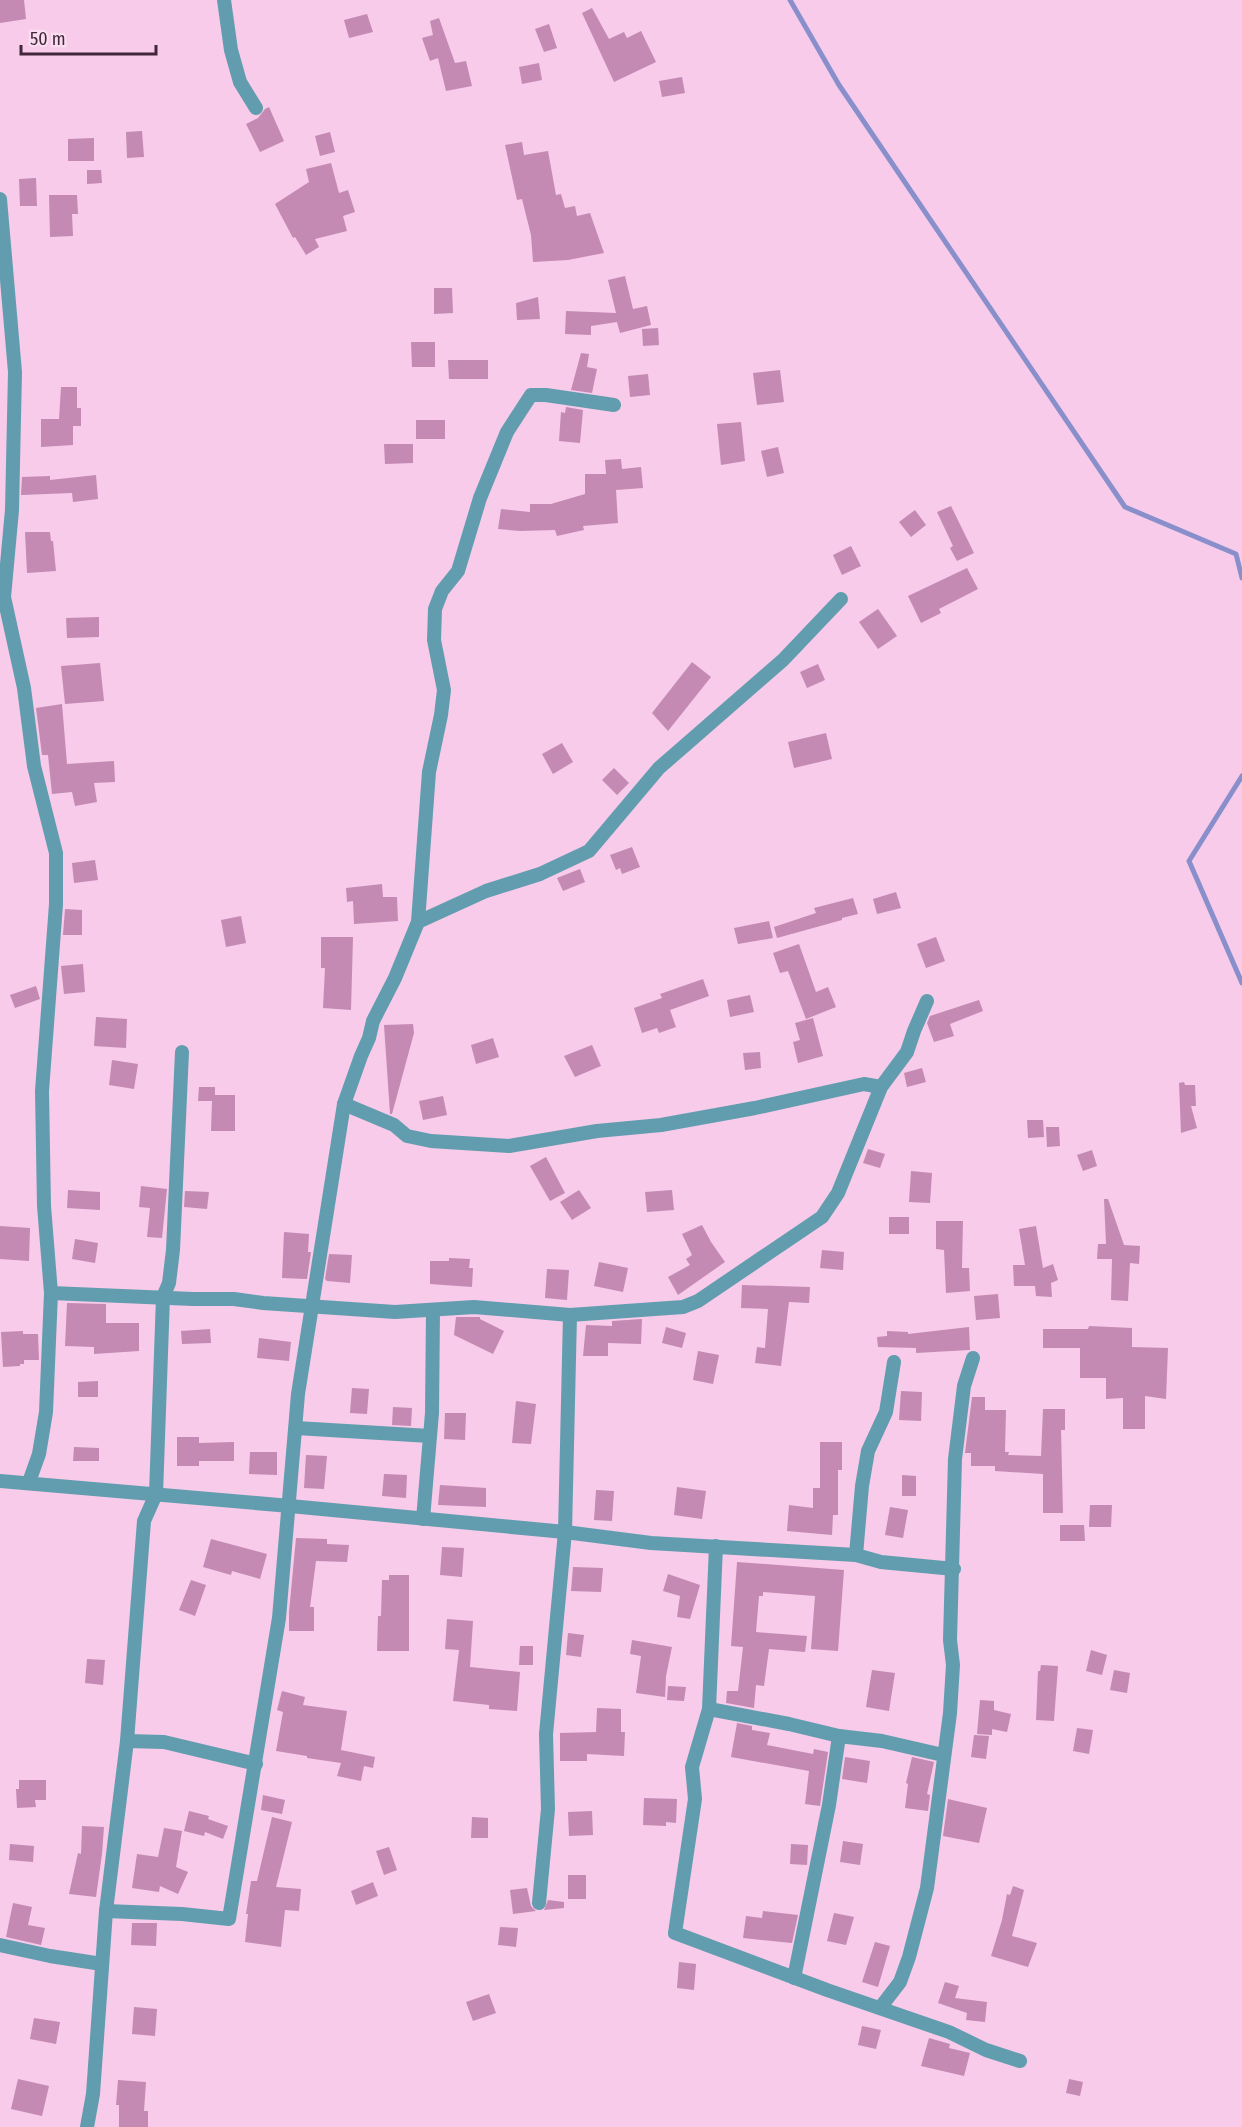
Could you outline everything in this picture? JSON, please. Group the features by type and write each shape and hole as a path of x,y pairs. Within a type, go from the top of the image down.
{"street":[{"path":"224,0 231,50 240,82 256,108"},
{"path":"0,199 15,372 12,510 2,598 24,688 34,765 56,853 56,904 42,1091 44,1206 51,1293 46,1412 39,1455 29,1482"},
{"path":"106,1911 182,1914 229,1919 279,1618 298,1394 345,1104 373,1021 418,922 429,772 444,690 434,640 435,609 442,591 458,571 480,498 507,432 531,395 546,394 614,405"},
{"path":"418,922 486,891 540,874 589,851 658,768 783,660 841,599"},
{"path":"51,1293 234,1299 395,1312 474,1307 570,1315 682,1307 698,1301 822,1217 838,1193 881,1087 907,1052 927,1001"},
{"path":"87,2127 93,2094 106,1911 127,1741 144,1521 156,1494 163,1297 169,1283 173,1250 182,1052"},
{"path":"345,1104 394,1125 406,1136 430,1141 509,1146 597,1131 696,1119 864,1084 881,1087"},
{"path":"423,1519 432,1413 433,1311"},
{"path":"538,1904 548,1809 546,1734 565,1533 570,1315"},
{"path":"880,2008 900,1982 927,1888 950,1713 953,1665 950,1640 954,1569 955,1459 964,1386 973,1358"},
{"path":"856,1555 862,1486 868,1451 886,1412 894,1362"},
{"path":"296,1428 430,1436"},
{"path":"0,1481 290,1506 651,1543 856,1555 881,1562 954,1569"},
{"path":"716,1546 709,1709 694,1752 692,1767 695,1799 675,1933 794,1978 949,2032 986,2050 1020,2061"},
{"path":"709,1709 943,1755"},
{"path":"794,1978 821,1849 839,1736"},
{"path":"127,1741 164,1742 256,1764"},
{"path":"0,1945 102,1964"}],"building":[{"path":"0,0 24,0 26,19 0,23"},
{"path":"592,8 609,39 624,32 627,38 641,31 656,62 614,82 582,13"},
{"path":"367,14 373,32 349,38 344,20"},
{"path":"439,18 455,63 466,61 472,86 446,91 438,58 430,61 422,38 433,35 430,21"},
{"path":"549,24 557,48 544,52 535,29"},
{"path":"539,63 542,80 522,84 519,67"},
{"path":"682,77 685,93 662,97 659,81"},
{"path":"269,107 284,141 260,152 246,124 258,118"},
{"path":"142,131 144,157 127,158 126,132"},
{"path":"330,132 335,152 320,156 315,136"},
{"path":"94,138 94,161 68,161 68,139"},
{"path":"522,142 524,155 548,151 556,195 561,194 565,208 575,206 577,216 590,213 604,253 568,260 533,262 531,235 522,199 517,200 505,145"},
{"path":"331,163 339,193 348,190 355,212 343,216 347,231 315,239 319,247 306,255 295,237 293,238 275,204 309,182 306,169"},
{"path":"87,170 101,170 102,183 87,184"},
{"path":"36,178 37,206 20,206 19,179"},
{"path":"49,195 77,195 78,214 72,214 73,236 50,237"},
{"path":"625,276 633,309 647,306 651,325 620,333 617,322 591,326 591,335 565,334 566,311 616,313 608,280"},
{"path":"434,288 452,288 453,313 434,314"},
{"path":"538,297 540,319 517,320 516,303"},
{"path":"658,328 659,345 643,346 642,329"},
{"path":"411,342 435,342 435,367 412,367"},
{"path":"581,353 589,354 587,367 597,369 592,393 571,390"},
{"path":"448,360 488,360 488,379 449,379"},
{"path":"780,370 784,402 757,405 753,373"},
{"path":"648,374 650,395 630,397 628,376"},
{"path":"61,387 77,387 77,408 81,408 81,426 73,426 73,445 41,447 41,419 59,419"},
{"path":"566,407 583,410 580,443 559,441 561,412 565,413"},
{"path":"416,420 445,420 445,439 416,439"},
{"path":"741,422 745,461 721,465 717,424"},
{"path":"384,444 413,444 413,463 385,464"},
{"path":"778,447 784,473 767,477 761,451"},
{"path":"621,459 622,469 641,467 643,488 616,490 618,523 583,526 584,530 557,536 555,530 498,529 501,509 530,512 530,504 551,504 585,494 585,474 606,474 605,460"},
{"path":"96,475 98,499 73,502 72,493 21,495 22,477 50,476 50,480"},
{"path":"951,506 974,553 957,561 950,548 953,546 937,512"},
{"path":"915,510 926,525 911,537 899,522"},
{"path":"25,532 50,532 56,571 27,573"},
{"path":"851,546 861,566 842,575 833,555"},
{"path":"967,568 978,589 939,609 941,613 921,623 908,596"},
{"path":"878,609 897,636 878,649 859,622"},
{"path":"99,617 99,637 67,638 66,618"},
{"path":"692,662 711,677 668,731 652,713"},
{"path":"100,663 104,701 65,704 61,666"},
{"path":"818,664 825,680 807,688 800,672"},
{"path":"62,704 67,764 114,761 115,782 94,783 97,802 75,806 72,792 52,794 48,755 42,755 36,708"},
{"path":"826,733 832,759 794,768 788,742"},
{"path":"562,743 573,762 553,774 542,754"},
{"path":"614,768 629,783 617,795 602,780"},
{"path":"632,847 640,867 622,874 620,868 616,870 610,855"},
{"path":"95,860 98,880 74,883 72,863"},
{"path":"580,869 585,882 563,891 557,878"},
{"path":"382,884 383,897 397,897 398,921 354,924 353,901 347,902 346,888"},
{"path":"896,892 901,908 877,914 873,899"},
{"path":"853,898 858,914 777,938 774,927 816,913 814,908"},
{"path":"65,909 82,910 82,935 63,935"},
{"path":"241,916 246,943 226,947 221,920"},
{"path":"769,921 773,938 738,944 734,928"},
{"path":"321,937 353,937 351,1010 323,1008 325,968 321,968"},
{"path":"936,937 945,961 926,968 917,944"},
{"path":"799,944 816,992 828,987 836,1007 806,1019 788,971 780,973 773,953"},
{"path":"83,964 85,992 64,994 61,966"},
{"path":"703,979 709,996 670,1010 676,1027 659,1033 657,1028 642,1033 634,1008 662,998 660,994"},
{"path":"36,986 40,999 15,1008 10,995"},
{"path":"750,995 754,1012 730,1017 727,1000"},
{"path":"979,1000 983,1011 950,1024 954,1036 934,1042 927,1023 930,1016"},
{"path":"96,1017 127,1019 126,1048 94,1046"},
{"path":"813,1018 823,1056 798,1063 793,1042 800,1040 795,1023"},
{"path":"413,1024 414,1033 392,1114 390,1114 384,1025"},
{"path":"493,1038 499,1057 476,1064 471,1045"},
{"path":"592,1045 601,1066 575,1077 564,1056"},
{"path":"760,1052 761,1068 745,1070 743,1053"},
{"path":"112,1060 138,1064 134,1089 109,1085"},
{"path":"922,1068 926,1082 907,1087 904,1073"},
{"path":"1184,1082 1185,1085 1195,1085 1196,1106 1191,1106 1197,1128 1181,1133 1179,1083"},
{"path":"199,1087 215,1087 215,1095 235,1095 235,1131 211,1131 212,1101 198,1101"},
{"path":"443,1096 447,1115 423,1120 419,1101"},
{"path":"1027,1120 1043,1120 1044,1137 1028,1138"},
{"path":"1046,1127 1059,1127 1060,1146 1047,1147"},
{"path":"868,1149 885,1154 880,1168 863,1163"},
{"path":"1092,1150 1097,1166 1083,1171 1077,1155"},
{"path":"546,1157 565,1193 550,1201 530,1166"},
{"path":"911,1171 932,1173 930,1203 909,1202"},
{"path":"141,1186 167,1189 162,1238 147,1237 150,1208 139,1207"},
{"path":"68,1190 100,1192 100,1210 67,1208"},
{"path":"579,1190 591,1208 572,1220 560,1202"},
{"path":"672,1190 674,1210 647,1212 645,1192"},
{"path":"185,1191 209,1192 207,1209 184,1207"},
{"path":"1104,1199 1108,1199 1124,1245 1140,1246 1139,1264 1130,1263 1128,1301 1111,1300 1112,1259 1097,1259 1098,1244 1106,1244"},
{"path":"889,1217 909,1217 909,1234 889,1234"},
{"path":"936,1221 963,1221 962,1268 969,1268 970,1291 946,1293 944,1250 936,1249"},
{"path":"702,1225 725,1262 678,1295 668,1277 690,1265 686,1259 692,1255 682,1234"},
{"path":"0,1226 30,1228 29,1261 0,1259"},
{"path":"1036,1226 1043,1268 1053,1264 1058,1280 1051,1283 1052,1297 1036,1296 1035,1286 1014,1286 1013,1265 1025,1265 1019,1229"},
{"path":"284,1232 309,1234 308,1252 311,1252 307,1279 282,1278"},
{"path":"75,1239 98,1243 95,1263 72,1259"},
{"path":"822,1250 844,1252 843,1270 820,1268"},
{"path":"329,1254 352,1255 350,1283 325,1279"},
{"path":"449,1258 470,1259 469,1268 473,1268 472,1287 430,1284 430,1261 449,1261"},
{"path":"599,1262 628,1268 623,1292 594,1286"},
{"path":"547,1269 569,1270 567,1300 545,1298"},
{"path":"742,1285 810,1287 809,1303 789,1302 781,1366 755,1363 757,1347 765,1348 768,1309 741,1308"},
{"path":"998,1294 1000,1318 976,1320 974,1296"},
{"path":"67,1303 106,1304 106,1323 139,1323 139,1351 94,1354 94,1347 65,1346"},
{"path":"456,1317 480,1317 504,1331 493,1354 454,1335"},
{"path":"642,1319 641,1344 608,1343 608,1356 583,1356 586,1325 612,1326 612,1321"},
{"path":"1089,1326 1132,1328 1132,1347 1168,1348 1166,1399 1145,1396 1145,1429 1123,1429 1123,1398 1106,1399 1106,1378 1080,1378 1080,1348 1043,1348 1043,1329 1088,1329"},
{"path":"666,1327 686,1333 682,1348 662,1343"},
{"path":"969,1327 970,1350 916,1353 916,1348 878,1347 877,1337 887,1336 887,1331 908,1332 908,1334"},
{"path":"210,1329 211,1343 182,1344 181,1331"},
{"path":"23,1331 23,1334 38,1334 39,1360 24,1360 24,1364 20,1366 3,1367 1,1332"},
{"path":"259,1338 291,1342 289,1361 257,1358"},
{"path":"698,1351 719,1355 713,1384 693,1380"},
{"path":"98,1381 98,1397 78,1397 78,1382"},
{"path":"352,1388 369,1389 367,1414 350,1413"},
{"path":"901,1391 922,1392 921,1421 899,1420"},
{"path":"972,1397 985,1397 985,1410 1006,1410 1005,1452 1009,1452 1008,1455 1041,1456 1043,1409 1065,1409 1065,1430 1061,1430 1063,1513 1043,1513 1043,1474 995,1471 995,1466 971,1466 971,1453 965,1453"},
{"path":"516,1401 536,1404 531,1444 512,1443"},
{"path":"393,1407 412,1408 411,1426 392,1425"},
{"path":"445,1413 466,1413 465,1440 444,1439"},
{"path":"177,1437 199,1437 199,1443 234,1442 234,1461 199,1461 199,1466 177,1466"},
{"path":"820,1442 842,1442 842,1470 838,1470 838,1515 833,1515 832,1535 787,1531 789,1505 813,1508 813,1488 820,1488"},
{"path":"74,1447 99,1448 99,1461 73,1461"},
{"path":"250,1452 277,1452 277,1475 249,1474"},
{"path":"306,1455 327,1456 324,1489 304,1488"},
{"path":"384,1474 407,1475 406,1498 382,1496"},
{"path":"902,1475 916,1476 916,1496 902,1496"},
{"path":"440,1485 486,1488 486,1507 438,1505"},
{"path":"677,1487 706,1491 702,1519 674,1515"},
{"path":"596,1490 614,1491 612,1521 594,1520"},
{"path":"1090,1505 1112,1505 1111,1527 1089,1527"},
{"path":"890,1507 908,1510 903,1538 885,1535"},
{"path":"1060,1525 1084,1525 1085,1541 1060,1541"},
{"path":"296,1538 327,1539 327,1544 349,1545 347,1562 316,1561 310,1607 314,1607 314,1631 289,1631"},
{"path":"211,1539 267,1554 260,1579 232,1571 231,1575 203,1567"},
{"path":"442,1547 464,1548 462,1577 440,1575"},
{"path":"737,1562 844,1570 838,1651 811,1649 815,1596 763,1592 763,1596 759,1596 756,1632 807,1636 805,1652 769,1649 764,1686 756,1685 754,1708 726,1703 727,1691 738,1691 743,1647 731,1646"},
{"path":"573,1567 603,1568 601,1592 571,1591"},
{"path":"668,1574 700,1585 690,1619 677,1617 680,1596 663,1591"},
{"path":"389,1575 409,1575 409,1651 377,1651 382,1580 389,1580"},
{"path":"191,1580 206,1585 195,1616 179,1610"},
{"path":"447,1619 473,1621 470,1667 520,1672 517,1711 489,1709 489,1705 453,1701 459,1650 445,1649"},
{"path":"568,1633 584,1635 581,1657 566,1655"},
{"path":"632,1640 672,1647 666,1676 665,1697 636,1693 641,1656 630,1654"},
{"path":"520,1646 533,1646 533,1665 519,1665"},
{"path":"1091,1650 1107,1655 1102,1675 1086,1671"},
{"path":"87,1659 105,1660 103,1685 85,1683"},
{"path":"1041,1665 1058,1666 1054,1721 1036,1720 1038,1671"},
{"path":"872,1670 895,1673 889,1711 866,1707"},
{"path":"1114,1670 1130,1673 1127,1693 1110,1690"},
{"path":"668,1686 686,1687 684,1701 667,1700"},
{"path":"282,1691 305,1697 303,1705 347,1711 341,1750 375,1757 373,1768 364,1766 361,1781 337,1776 341,1763 276,1751 283,1712 277,1710"},
{"path":"980,1700 994,1701 994,1710 1011,1714 1007,1732 992,1729 992,1735 977,1734"},
{"path":"597,1708 621,1709 621,1732 625,1732 624,1756 587,1754 587,1761 560,1761 560,1733 596,1732"},
{"path":"737,1723 752,1726 752,1730 770,1733 767,1745 813,1754 814,1749 828,1752 820,1806 805,1804 809,1771 731,1757"},
{"path":"1077,1728 1093,1730 1089,1754 1073,1751"},
{"path":"974,1735 989,1736 986,1759 971,1757"},
{"path":"845,1757 870,1761 867,1783 842,1779"},
{"path":"912,1757 934,1762 927,1794 930,1795 928,1811 905,1808 908,1784 906,1783"},
{"path":"19,1780 46,1780 46,1800 35,1800 36,1807 17,1808 16,1789 19,1789"},
{"path":"263,1795 285,1800 282,1814 261,1810"},
{"path":"644,1798 677,1799 676,1823 666,1822 666,1826 643,1825"},
{"path":"948,1799 987,1808 979,1843 943,1836"},
{"path":"189,1811 209,1816 208,1819 228,1826 223,1839 205,1832 204,1836 184,1831"},
{"path":"592,1811 593,1835 569,1836 568,1812"},
{"path":"272,1817 292,1822 276,1887 301,1889 299,1911 285,1910 281,1947 245,1942 251,1881 257,1881"},
{"path":"472,1817 488,1818 488,1838 471,1838"},
{"path":"82,1826 104,1827 96,1897 69,1894 78,1853 81,1854"},
{"path":"164,1828 182,1831 176,1867 188,1872 178,1894 160,1886 159,1892 132,1888 137,1854 158,1857"},
{"path":"843,1841 863,1844 860,1865 840,1862"},
{"path":"10,1844 34,1846 33,1862 9,1860"},
{"path":"791,1844 808,1845 807,1865 790,1864"},
{"path":"389,1847 397,1870 384,1875 376,1851"},
{"path":"568,1875 586,1875 586,1899 568,1899"},
{"path":"373,1882 378,1896 356,1905 351,1891"},
{"path":"1013,1886 1024,1890 1012,1936 1037,1943 1028,1967 991,1956 1007,1894 1010,1895"},
{"path":"527,1888 531,1906 536,1911 513,1914 510,1890"},
{"path":"548,1900 564,1902 564,1908 544,1910"},
{"path":"13,1903 32,1907 28,1925 45,1928 41,1945 6,1937"},
{"path":"763,1911 798,1915 792,1943 743,1938 746,1916 762,1918"},
{"path":"834,1913 854,1917 846,1945 827,1941"},
{"path":"132,1923 157,1923 156,1946 131,1945"},
{"path":"500,1927 518,1928 516,1947 498,1945"},
{"path":"875,1942 890,1946 878,1987 862,1982"},
{"path":"679,1962 696,1964 694,1990 677,1988"},
{"path":"945,1982 959,1986 955,1998 987,2002 985,2022 966,2020 967,2013 938,2003"},
{"path":"489,1994 496,2013 473,2021 466,2002"},
{"path":"134,2007 157,2009 155,2036 132,2034"},
{"path":"34,2018 60,2022 56,2044 30,2039"},
{"path":"862,2026 881,2030 876,2049 858,2045"},
{"path":"929,2038 950,2044 949,2048 970,2053 964,2076 921,2066"},
{"path":"18,2079 49,2086 42,2116 11,2109"},
{"path":"1069,2079 1083,2082 1080,2096 1066,2093"},
{"path":"118,2080 146,2082 144,2111 148,2111 148,2127 119,2127 119,2105 116,2105"}],"waterway":[{"path":"790,0 839,85 1125,507 1236,554 1242,578"},
{"path":"1242,776 1189,861 1242,983"}]}
